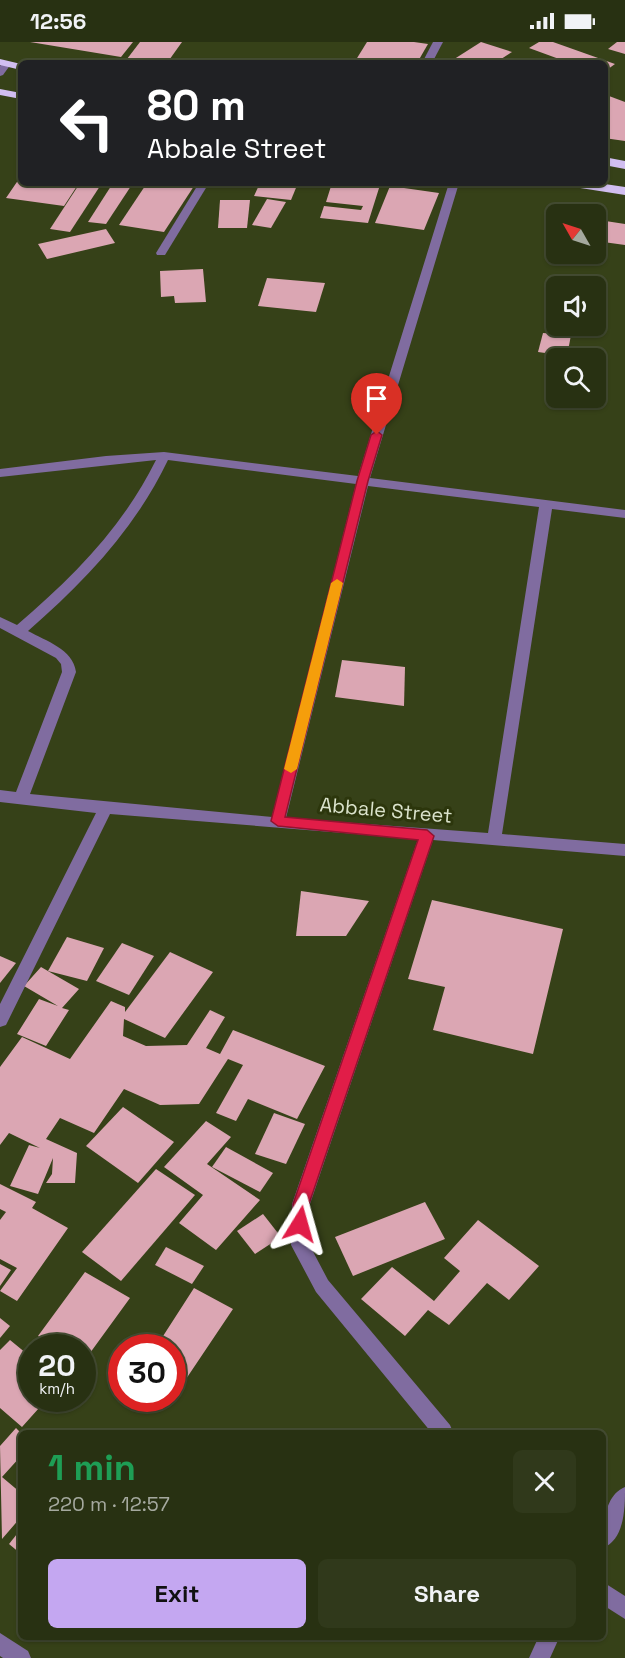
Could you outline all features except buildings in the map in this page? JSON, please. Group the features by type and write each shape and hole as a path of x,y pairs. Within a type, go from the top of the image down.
{"highway":[{"path":"2,68 18,66"},
{"path":"2,68 18,76"},
{"path":"0,92 18,95"},
{"path":"608,162 625,165"},
{"path":"593,186 625,191"}],"street":[{"path":"429,60 438,42"},
{"path":"161,253 202,186"},
{"path":"278,821 363,481 453,186"},
{"path":"18,632 66,592 123,529 151,487 164,456"},
{"path":"0,473 106,460 164,456 546,506 625,514"},
{"path":"494,840 546,506"},
{"path":"0,622 62,655 68,663 69,672 21,799"},
{"name":"Abbale Street","path":"0,796 105,810 278,821 427,836 625,850"},
{"path":"0,1020 105,810"},
{"path":"427,836 301,1204 300,1245 322,1286 441,1430"},
{"path":"606,1532 625,1497"},
{"path":"606,1594 625,1609"},
{"path":"539,1658 548,1640"},
{"path":"0,1643 21,1658"}],"slow traffic":[{"path":"291,769 337,583"}],"route":[{"path":"300,1224 301,1204 427,836 278,821 363,481 377,435"}]}
